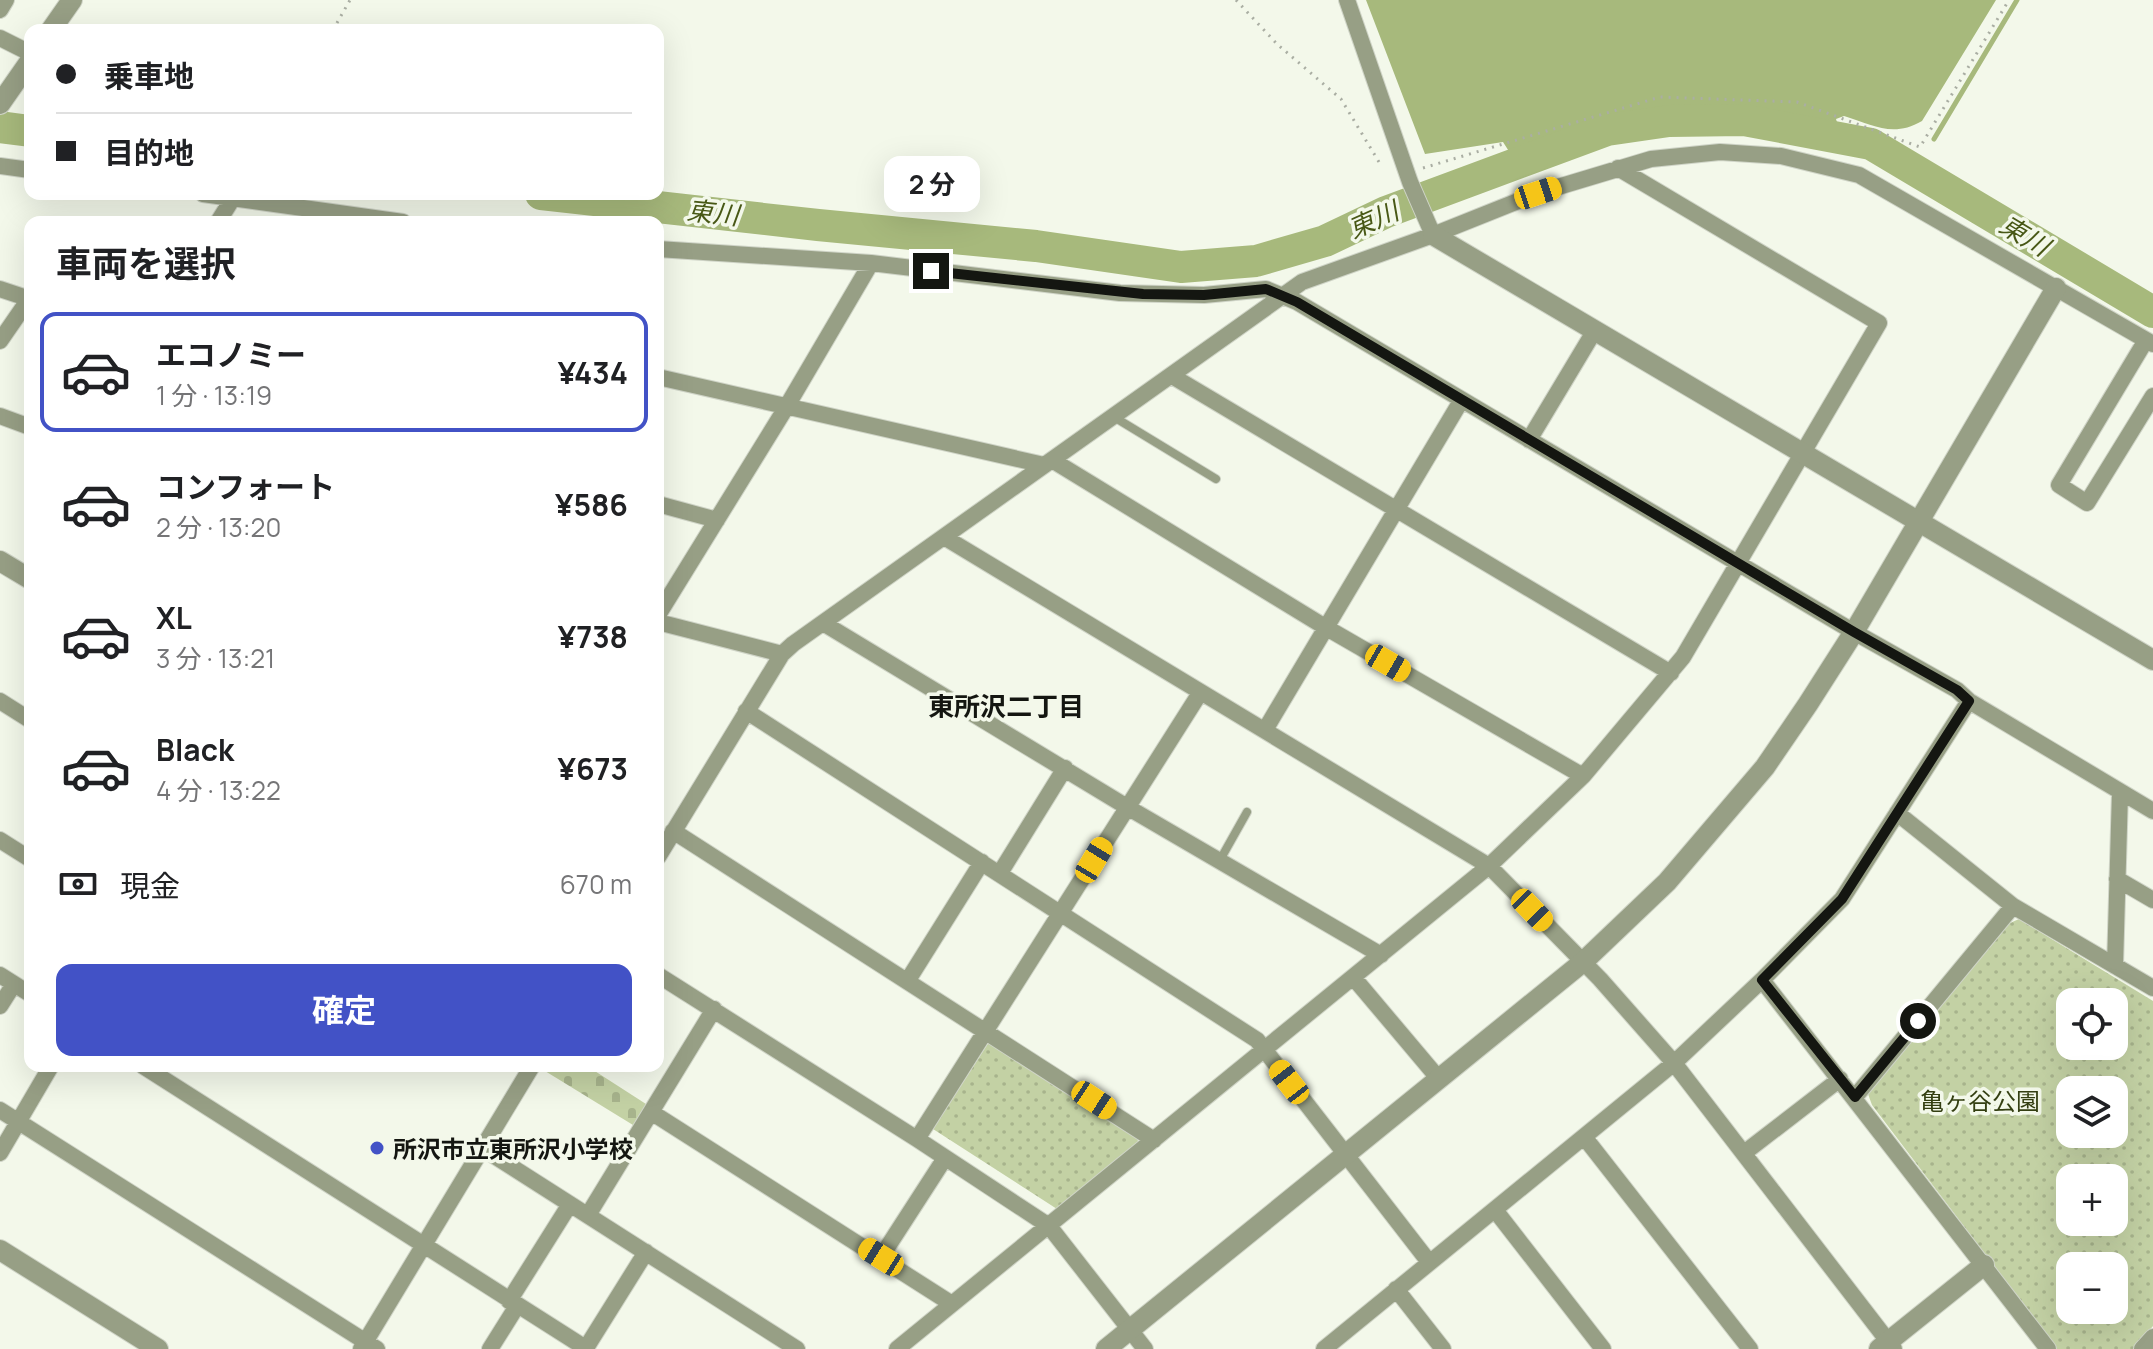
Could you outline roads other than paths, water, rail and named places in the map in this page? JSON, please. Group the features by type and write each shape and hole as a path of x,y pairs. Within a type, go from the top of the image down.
{"street":[{"path":"0,10 6,0"},
{"path":"55,24 72,0"},
{"path":"1347,0 1422,214 1433,235 2153,660"},
{"path":"0,38 24,50"},
{"path":"0,104 24,70"},
{"path":"664,847 782,654 1282,296 1302,282 1538,193 1618,168 1651,159 1720,152 1781,156 1859,175 2150,342 2059,485 2087,503 2153,396"},
{"path":"0,166 24,169"},
{"path":"897,1349 1489,866 1583,776 1671,673 1879,323 1618,168"},
{"path":"247,200 360,216"},
{"path":"664,249 871,263 1120,293 1204,295 1266,289 1297,302 1957,690 1969,701 2153,811"},
{"path":"664,605 871,263"},
{"path":"1106,1349 1583,962 1667,882 1755,779 1800,717 1854,632 2056,288"},
{"path":"0,289 24,297"},
{"path":"0,341 24,306"},
{"path":"1529,440 1595,330"},
{"path":"1172,376 1671,673"},
{"path":"664,378 1048,463 1583,776"},
{"path":"1265,730 1461,401"},
{"path":"0,416 24,425"},
{"path":"664,506 717,520"},
{"path":"944,537 1489,866 1583,962 1674,1063 1887,1347 1984,1265"},
{"path":"0,561 24,575"},
{"path":"823,623 1127,807 1381,955"},
{"path":"664,624 782,654"},
{"path":"917,1139 1200,693"},
{"path":"0,701 24,716"},
{"path":"1324,1349 1585,1138 1674,1063 1762,980 1842,899 1969,701"},
{"path":"746,711 1257,1040 1429,1262"},
{"path":"1000,873 1065,768"},
{"path":"2115,966 2120,792"},
{"path":"1897,813 2013,906 2153,988"},
{"path":"673,831 1154,1140"},
{"path":"0,840 24,855"},
{"path":"908,980 982,862"},
{"path":"2117,879 2153,900"},
{"path":"1855,1097 2013,906"},
{"path":"1353,977 1439,1079"},
{"path":"664,979 1049,1226 1145,1349"},
{"path":"0,1006 7,980"},
{"path":"1762,980 1984,1265 2040,1346"},
{"path":"588,1215 714,1009"},
{"path":"0,1153 47,1072"},
{"path":"153,1072 586,1349 646,1252"},
{"path":"0,1110 368,1347 425,1244 528,1072"},
{"path":"1744,1153 1840,1079"},
{"path":"651,1112 952,1304"},
{"path":"1585,1138 1750,1349"},
{"path":"482,1148 797,1349"},
{"path":"881,1257 945,1158"},
{"path":"490,1349 570,1204"},
{"path":"1495,1210 1603,1349"},
{"path":"0,1250 158,1349"},
{"path":"1396,1289 1443,1349"},
{"path":"2142,1349 2153,1337"}],"lane":[{"path":"1113,417 1216,479"},
{"path":"1219,860 1247,812"}],"waterway":[{"path":"1934,139 2017,0"},
{"name":"東川","path":"595,200 1036,246 1181,267 1256,261 1325,241 1386,212 1607,130 1669,121 1744,120 1871,144 2153,312"},
{"name":"東川","path":"0,127 24,130"}],"place":[{"name":"所沢市立東所沢小学校","path":"377,1148"}],"district":[{"name":"東所沢二丁目","path":"1006,706"}],"park label":[{"name":"亀ヶ谷公園","path":"1980,1100"}]}
